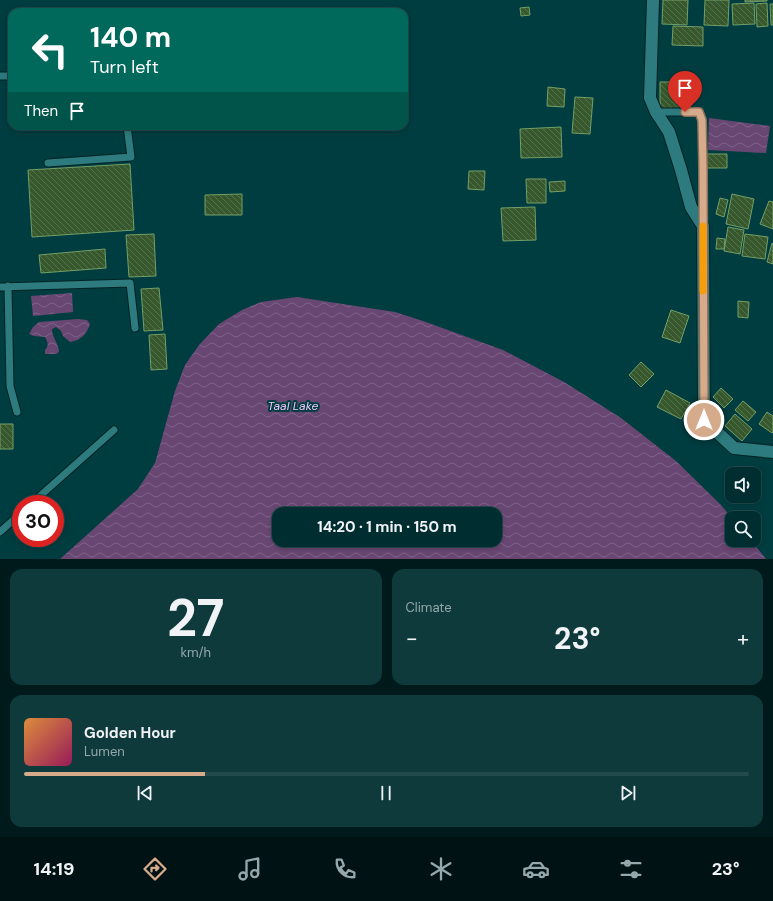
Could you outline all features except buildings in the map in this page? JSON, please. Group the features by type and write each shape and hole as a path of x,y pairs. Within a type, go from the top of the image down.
{"street":[{"path":"653,0 650,98 656,112 669,132 691,207 703,226 704,420 734,448 773,452"}],"lane":[{"path":"656,112 699,112 702,120 703,226"},
{"path":"48,163 132,157 128,130"},
{"path":"17,412 10,386 4,287 130,283 135,328"},
{"path":"41,495 114,430"},
{"path":"0,532 12,521"}],"water":[{"path":"709,118 770,126 766,153 708,150"},
{"path":"72,293 73,312 33,316 31,296"},
{"name":"Taal Lake","path":"297,297 395,312 503,350 564,382 621,418 676,461 726,511 725,547 757,547 766,559 60,559 138,489 155,463 175,391 185,365 199,345 219,324 242,310 261,302"},
{"path":"78,319 87,320 90,324 85,334 80,339 70,342 56,327 52,329 59,349 59,352 56,354 45,354 48,344 45,337 29,334 33,327 39,322"}],"slow traffic":[{"path":"703,226 703,291"}],"route":[{"path":"685,112 699,112 702,120 704,420"}]}
